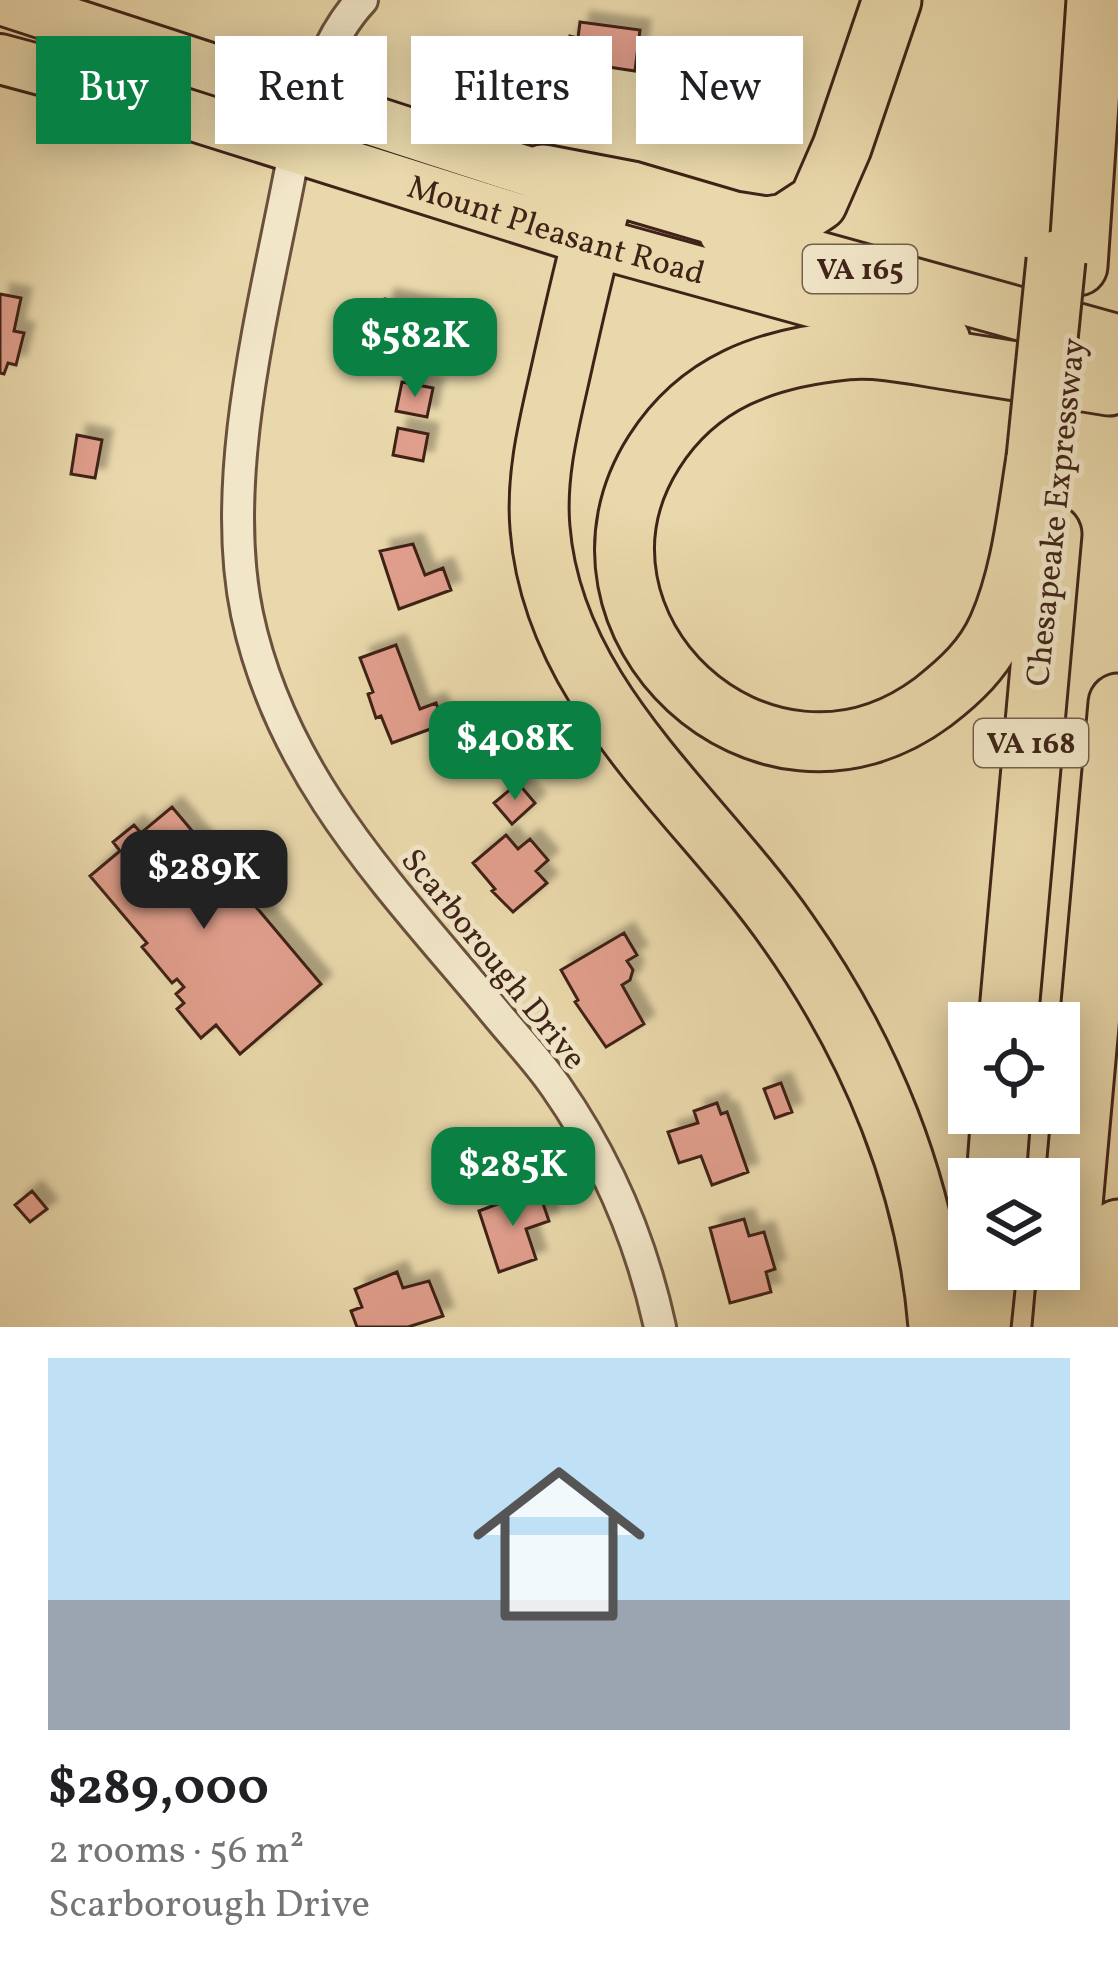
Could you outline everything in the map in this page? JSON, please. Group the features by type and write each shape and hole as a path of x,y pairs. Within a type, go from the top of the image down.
{"highway":[{"path":"543,174 632,191 734,221 767,226 786,223 818,202 842,147 892,0"},
{"name":"Chesapeake Expressway","path":"1009,1002 1048,461 1096,0"},
{"path":"597,220 542,463 539,524 550,590 574,651 611,713 770,908 836,1006 870,1072 899,1145 934,1274 938,1327"},
{"name":"Mount Pleasant Road","path":"597,220 1115,372"},
{"path":"1048,461 998,627 974,668 898,724 860,737 814,743 773,739 738,727 694,697 647,634 634,599 627,551 634,492 666,432 713,388 781,360 853,350 1115,372"},
{"name":"VA 168","path":"1062,1327 1118,703"},
{"path":"1096,1327 1118,1229"},
{"path":"981,1327 985,1290"}],"main road":[{"name":"Mount Pleasant Road","path":"1,0 215,70"},
{"name":"Mount Pleasant Road","path":"0,59 295,147 597,220"},
{"name":"Mount Pleasant Road","path":"387,126 543,174 597,220"}],"street":[{"name":"Scarborough Drive","path":"336,36 362,0"},
{"name":"Scarborough Drive","path":"296,144 239,456 238,536 246,611 262,671 279,721 334,816 555,1084 598,1154 643,1261 660,1327"}],"building":[{"path":"580,22 640,30 635,71 612,68 612,36 578,36"},
{"path":"0,294 21,298 14,331 24,333 16,365 8,363 4,374 0,373"},
{"path":"385,299 445,312 443,322 458,325 454,344 431,339 427,359 419,357 417,371 373,362 376,346 371,345"},
{"path":"402,382 433,388 427,417 396,411"},
{"path":"398,428 428,434 423,461 393,455"},
{"path":"77,435 102,440 95,478 71,474"},
{"path":"413,544 425,575 443,568 451,590 399,609 380,551"},
{"path":"396,645 420,709 436,703 444,724 392,743 381,716 376,718 368,694 373,692 360,658"},
{"path":"518,783 535,803 512,824 494,803"},
{"path":"172,807 226,871 231,868 261,904 257,908 321,984 240,1054 216,1025 201,1038 177,1009 184,1003 176,994 184,987 177,979 172,983 142,947 147,943 90,876 120,851 113,842 134,825 141,833"},
{"path":"506,835 518,849 530,839 548,860 536,871 547,883 513,912 473,863"},
{"path":"624,933 637,955 627,961 633,970 622,985 644,1024 606,1047 575,1002 561,970"},
{"path":"781,1083 792,1112 775,1118 764,1089"},
{"path":"717,1103 721,1114 727,1112 748,1172 712,1185 701,1156 679,1163 668,1132 698,1123 694,1111"},
{"path":"538,1189 549,1221 526,1229 536,1259 499,1272 479,1211"},
{"path":"32,1191 47,1209 30,1222 15,1205"},
{"path":"744,1219 749,1236 764,1232 775,1269 766,1272 771,1292 730,1303 710,1228"},
{"path":"397,1272 403,1288 429,1281 443,1316 408,1327 357,1327 351,1311 362,1307 355,1289"}]}
